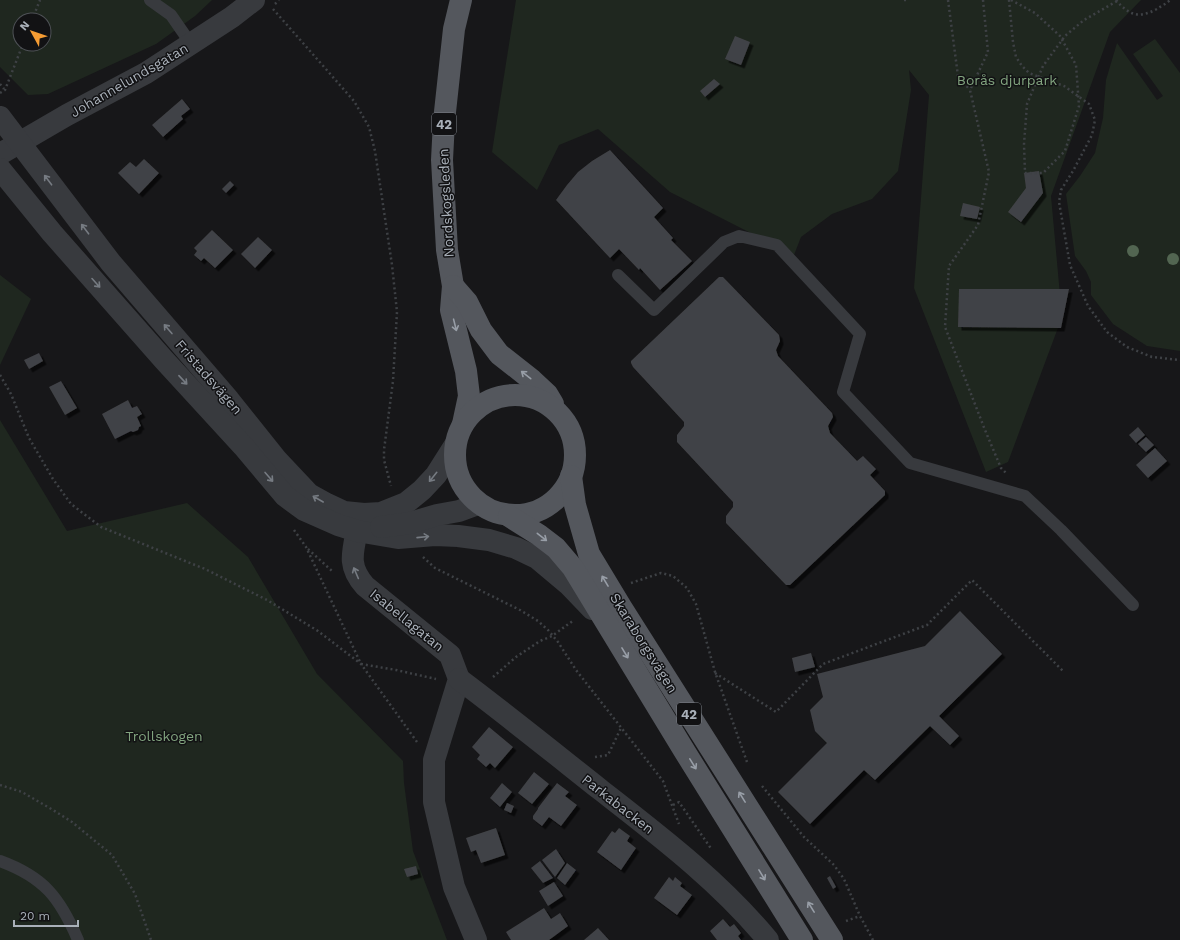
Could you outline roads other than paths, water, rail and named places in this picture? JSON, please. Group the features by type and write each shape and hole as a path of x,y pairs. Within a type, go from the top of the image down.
{"main road":[{"name":"Nordskogsleden","path":"461,0 454,29 444,121 442,160 447,250 453,286 451,310 466,371 469,396 463,424"},
{"name":"42","path":"453,286 467,302 481,330 499,354 547,394 566,424 574,444 575,455 571,476 563,491 551,504 531,514 509,516 491,511 478,504 464,488 458,478 455,468 455,445 463,424 470,414 483,404 499,397 521,395 532,397 552,407 560,415"},
{"name":"Skaraborgsvägen","path":"571,476 575,506 589,554 832,940"},
{"name":"Skaraborgsvägen","path":"509,516 539,535 560,553 573,568 802,940"}],"street":[{"name":"Johannelundsgatan","path":"0,154 67,115 146,73 232,17 254,0"},
{"name":"Fristadsvägen","path":"0,117 111,263 229,400 277,460 309,494 344,512 364,514 381,513 406,503 422,490 436,475 455,445"},
{"name":"Fristadsvägen","path":"0,169 52,233 164,360 243,446 286,496 304,510 338,525 357,531 398,538 435,535 458,536 489,540 516,548 537,558 568,584 610,628"},
{"name":"Fristadsvägen","path":"357,531 410,523 459,512 478,504"},
{"name":"Isabellagatan","path":"357,531 352,558 355,573 358,578 365,586 450,655 459,679"},
{"name":"Parkabacken","path":"459,679 657,834 710,878 768,940"},
{"path":"459,679 434,760 434,802 454,887 476,940"}],"lane":[{"path":"150,0 171,15 191,44"},
{"path":"618,275 654,310 724,242 738,236 777,245 860,334 843,392 910,463 1025,496 1061,530 1133,605"},
{"path":"0,861 30,875 47,888 60,904 78,940"}],"park label":[{"name":"Borås djurpark","path":"1007,80"},
{"name":"Trollskogen","path":"164,736"}]}
